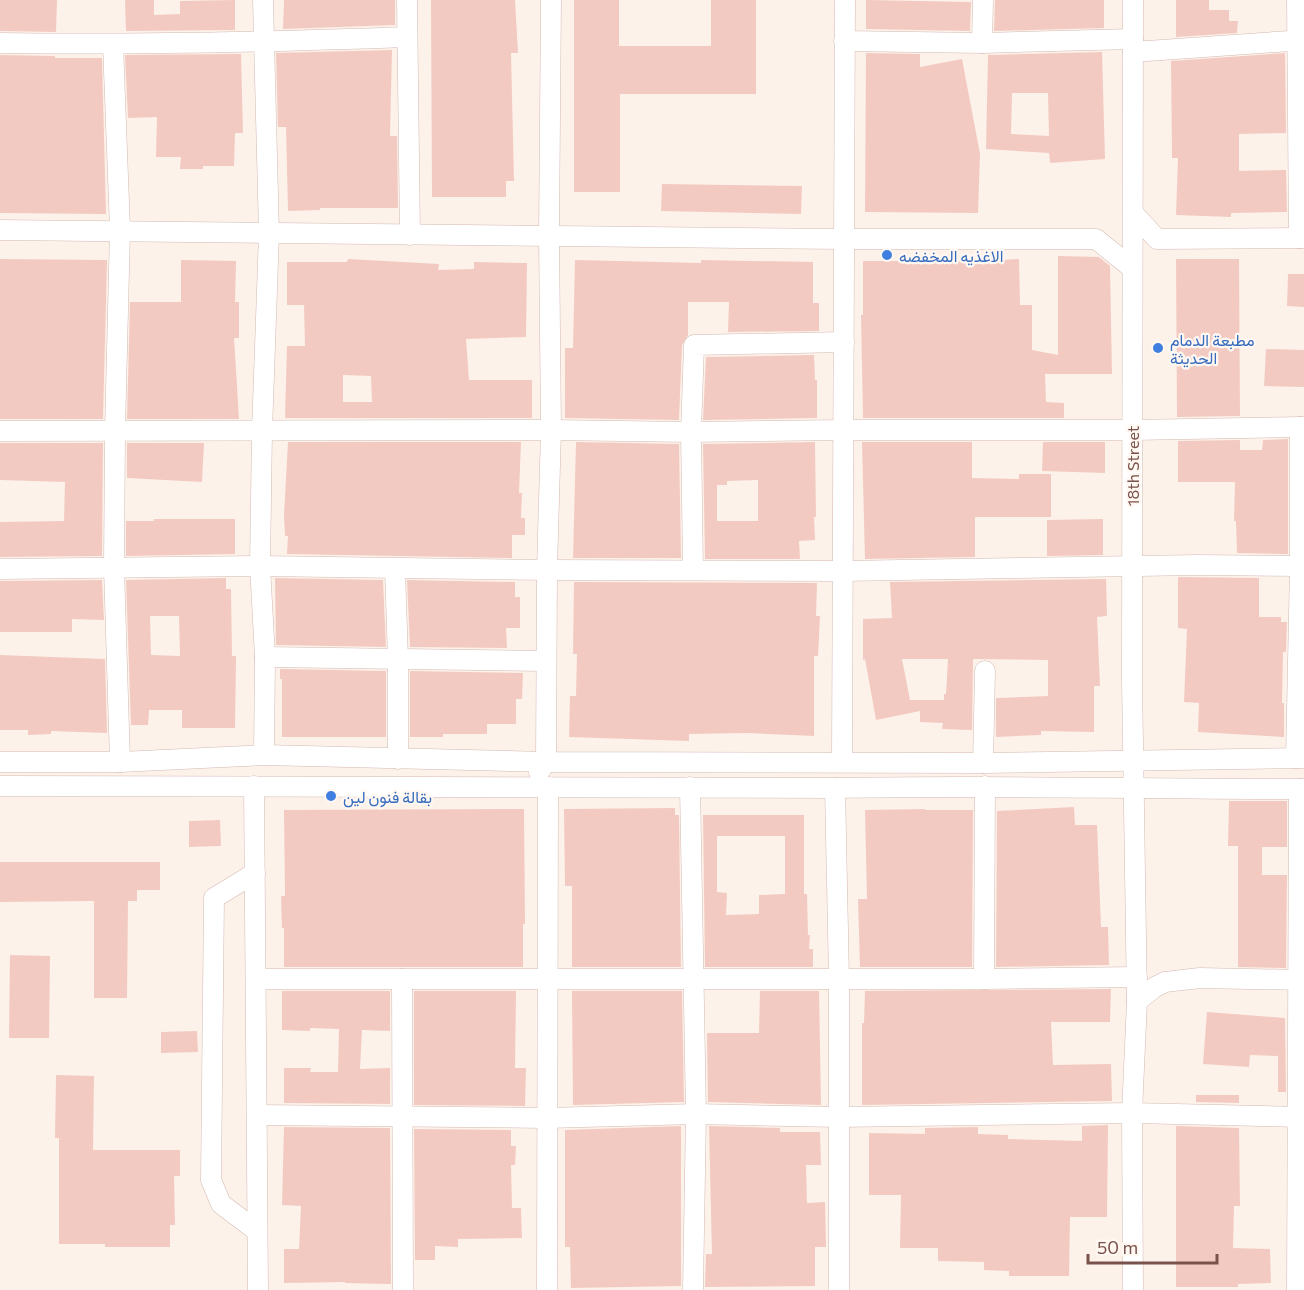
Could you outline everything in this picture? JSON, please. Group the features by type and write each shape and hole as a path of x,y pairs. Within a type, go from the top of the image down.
{"street":[{"path":"263,0 269,234 260,566 265,657 264,755"},
{"path":"406,0 410,234"},
{"path":"493,787 533,779 546,762 547,570 551,430 550,0"},
{"path":"842,762 844,0"},
{"path":"982,43 983,0"},
{"name":"18th Street","path":"1132,1289 1132,1113 1137,1001 1132,567 1133,0"},
{"path":"1133,213 1157,239 1301,238 1300,40 1297,0"},
{"path":"0,43 263,42 406,37"},
{"path":"844,41 1133,46 1300,40"},
{"path":"112,44 120,230 114,568 120,762"},
{"path":"0,230 269,234 549,234 843,239 1096,239 1132,268"},
{"path":"693,570 694,345 844,342"},
{"path":"0,431 692,432 1302,427 1300,758 983,763 546,762 264,755 120,762 0,762"},
{"path":"0,569 260,566 395,569 843,571 1302,566"},
{"path":"395,569 398,759"},
{"path":"265,657 546,662"},
{"path":"983,763 985,671"},
{"path":"0,786 835,788 985,786 1301,789 1301,1117 1297,1290"},
{"path":"254,786 258,1290"},
{"path":"984,980 985,786"},
{"path":"547,1290 548,787"},
{"path":"690,787 696,1114 693,1290"},
{"path":"835,788 839,979 837,1118 839,1290"},
{"path":"255,873 214,898 211,1180 221,1204 257,1231"},
{"path":"256,979 984,980 1137,977"},
{"path":"1137,1001 1165,982 1200,978 1300,980"},
{"path":"402,979 403,1290"},
{"path":"256,1115 547,1118 696,1114 837,1118 1132,1113 1301,1117"}],"building":[{"path":"0,0 57,0 56,32 0,31"},
{"path":"125,0 154,0 154,15 180,14 180,1 235,0 235,30 126,31"},
{"path":"284,0 395,0 395,25 283,29"},
{"path":"431,0 515,0 518,53 511,53 514,181 506,181 506,197 432,197"},
{"path":"574,0 619,0 619,46 711,46 711,0 756,0 756,94 620,94 620,192 574,192"},
{"path":"866,0 971,2 970,31 866,29"},
{"path":"995,0 1104,0 1104,28 994,31"},
{"path":"1176,0 1209,0 1209,10 1229,10 1229,21 1238,21 1237,33 1176,37"},
{"path":"392,50 390,136 397,136 398,208 320,208 320,210 288,211 286,127 278,127 276,53"},
{"path":"1102,52 1105,159 1050,163 1049,153 986,149 988,55","holes":["1012,93 1048,93 1049,136 1011,134"]},
{"path":"866,53 920,54 920,67 962,59 980,154 978,213 865,212"},
{"path":"1285,53 1286,133 1239,134 1239,171 1286,170 1287,212 1231,213 1231,217 1176,215 1178,158 1172,158 1171,61"},
{"path":"241,54 243,133 235,133 234,166 180,169 181,157 156,157 157,117 128,118 125,55"},
{"path":"0,55 102,58 106,214 0,213"},
{"path":"662,184 802,186 801,214 661,211"},
{"path":"1058,256 1099,257 1110,266 1112,374 1045,374 1046,402 1064,403 1064,418 863,418 861,315 863,315 863,261 1019,259 1020,305 1032,305 1032,350 1058,355"},
{"path":"0,259 107,260 103,419 0,419"},
{"path":"348,259 439,264 438,270 474,269 474,262 527,263 526,337 466,339 469,380 532,380 532,418 285,418 287,346 305,346 304,305 287,305 287,262 347,262","holes":["343,375 371,376 372,402 343,402"]},
{"path":"1176,259 1239,259 1240,416 1177,417"},
{"path":"181,260 236,261 235,302 239,302 239,338 234,338 239,419 127,419 130,302 181,302"},
{"path":"575,260 701,263 701,260 813,262 813,303 819,303 819,331 728,332 729,302 688,302 688,335 682,345 679,420 565,418 565,348 573,348"},
{"path":"1288,274 1304,274 1304,307 1287,306"},
{"path":"1266,349 1304,350 1304,387 1264,386"},
{"path":"814,355 815,380 817,380 817,418 703,420 706,357"},
{"path":"1288,439 1288,554 1237,553 1236,521 1234,521 1235,482 1178,482 1178,441 1240,440 1240,450 1262,450 1263,440"},
{"path":"288,442 521,442 519,493 522,493 521,518 525,518 525,535 512,535 512,558 287,554 288,536 285,536 284,515"},
{"path":"576,442 679,444 681,558 573,558"},
{"path":"815,442 815,540 799,541 800,559 705,559 703,444","holes":["758,480 758,521 717,521 717,485 727,485 727,481"]},
{"path":"862,442 972,442 972,478 1019,479 1019,474 1051,474 1051,517 975,517 975,557 865,559"},
{"path":"1043,442 1105,442 1105,473 1042,471"},
{"path":"0,443 103,443 102,556 0,557 0,522 64,521 65,482 0,480"},
{"path":"127,443 204,443 202,482 127,478"},
{"path":"154,519 235,519 235,554 126,556 126,521 154,521"},
{"path":"1103,519 1103,555 1047,556 1047,520"},
{"path":"1178,577 1259,578 1259,617 1281,617 1281,622 1287,622 1286,652 1283,652 1284,737 1198,732 1199,703 1184,702 1187,629 1178,628"},
{"path":"226,578 226,589 231,589 232,656 236,656 235,728 182,728 182,710 149,710 148,725 131,725 126,580","holes":["150,616 179,616 180,656 151,655"]},
{"path":"275,578 383,580 386,647 276,645"},
{"path":"1106,579 1107,616 1097,617 1100,686 1094,686 1094,732 1041,731 1041,735 996,737 996,698 1048,696 1048,660 973,659 972,730 942,729 943,723 920,722 920,711 876,720 865,659 863,660 863,619 892,618 890,582","holes":["902,659 948,659 944,700 910,700"]},
{"path":"102,580 104,620 72,619 72,632 0,632 0,581"},
{"path":"407,580 515,582 515,597 520,597 520,628 506,628 507,648 410,647"},
{"path":"574,582 817,583 816,616 820,616 818,656 814,656 814,736 747,733 689,734 689,741 569,737 570,696 576,696 577,654 573,654"},
{"path":"0,655 105,659 107,733 51,731 51,734 28,735 28,730 0,730"},
{"path":"280,669 386,671 386,737 282,737"},
{"path":"410,671 523,673 522,699 516,699 516,724 487,724 487,734 410,737"},
{"path":"1229,801 1287,801 1287,847 1262,847 1262,875 1287,875 1286,968 1238,967 1238,846 1228,846"},
{"path":"1074,807 1075,825 1097,825 1101,927 1108,927 1109,965 996,967 997,811"},
{"path":"675,808 675,815 679,815 681,967 572,967 572,886 565,886 564,809"},
{"path":"524,809 523,967 284,967 281,896 285,896 284,810"},
{"path":"865,810 973,810 972,967 860,967 858,899 867,899"},
{"path":"703,815 804,815 804,894 807,894 809,949 813,949 813,967 705,967","holes":["717,836 785,836 785,894 759,895 759,914 726,915 727,893 717,892"]},
{"path":"220,820 221,846 189,847 189,821"},
{"path":"0,862 160,862 160,890 137,890 137,901 128,901 127,998 94,998 94,901 0,902"},
{"path":"10,955 50,956 49,1038 9,1038"},
{"path":"1111,989 1110,1022 1051,1022 1053,1065 1111,1064 1112,1101 862,1105 862,1023 864,1023 865,991"},
{"path":"282,991 390,991 390,1031 362,1030 360,1069 390,1068 390,1104 284,1103 284,1068 311,1068 310,1072 338,1072 339,1029 282,1030"},
{"path":"414,991 516,991 515,1068 526,1068 525,1106 414,1105"},
{"path":"572,991 682,991 684,1102 573,1105"},
{"path":"760,991 819,991 821,1105 708,1102 707,1033 759,1033"},
{"path":"1207,1012 1285,1018 1286,1092 1278,1092 1278,1056 1250,1055 1249,1067 1203,1064"},
{"path":"197,1031 198,1052 161,1053 161,1032"},
{"path":"56,1075 94,1076 93,1150 180,1150 180,1176 174,1176 175,1225 170,1225 170,1247 59,1244 59,1138 55,1138"},
{"path":"1196,1095 1239,1095 1239,1103 1196,1102"},
{"path":"1108,1125 1107,1217 1070,1217 1069,1276 1009,1276 1009,1271 984,1270 984,1262 938,1261 938,1248 900,1248 901,1195 869,1195 869,1133 925,1134 925,1128 978,1127 978,1134 1008,1135 1008,1139 1082,1141 1082,1126"},
{"path":"681,1126 681,1286 571,1288 570,1247 565,1247 565,1130"},
{"path":"709,1126 780,1128 780,1132 820,1132 821,1165 806,1165 807,1203 825,1202 826,1247 815,1247 815,1286 705,1287 706,1254 712,1254"},
{"path":"1176,1126 1239,1128 1240,1206 1234,1206 1233,1248 1270,1249 1271,1283 1238,1284 1238,1287 1176,1287"},
{"path":"284,1127 390,1128 391,1284 284,1283 284,1249 299,1249 301,1206 282,1205"},
{"path":"414,1129 511,1130 511,1146 516,1146 515,1165 511,1165 512,1208 521,1208 522,1238 458,1239 458,1247 435,1246 435,1260 415,1260"}],"place":[{"name":"الاغذيه المخفضه","path":"887,255"},
{"name":"مطبعة الدمام الحديثة","path":"1158,348"},
{"name":"بقالة فنون لين","path":"331,796"}]}
